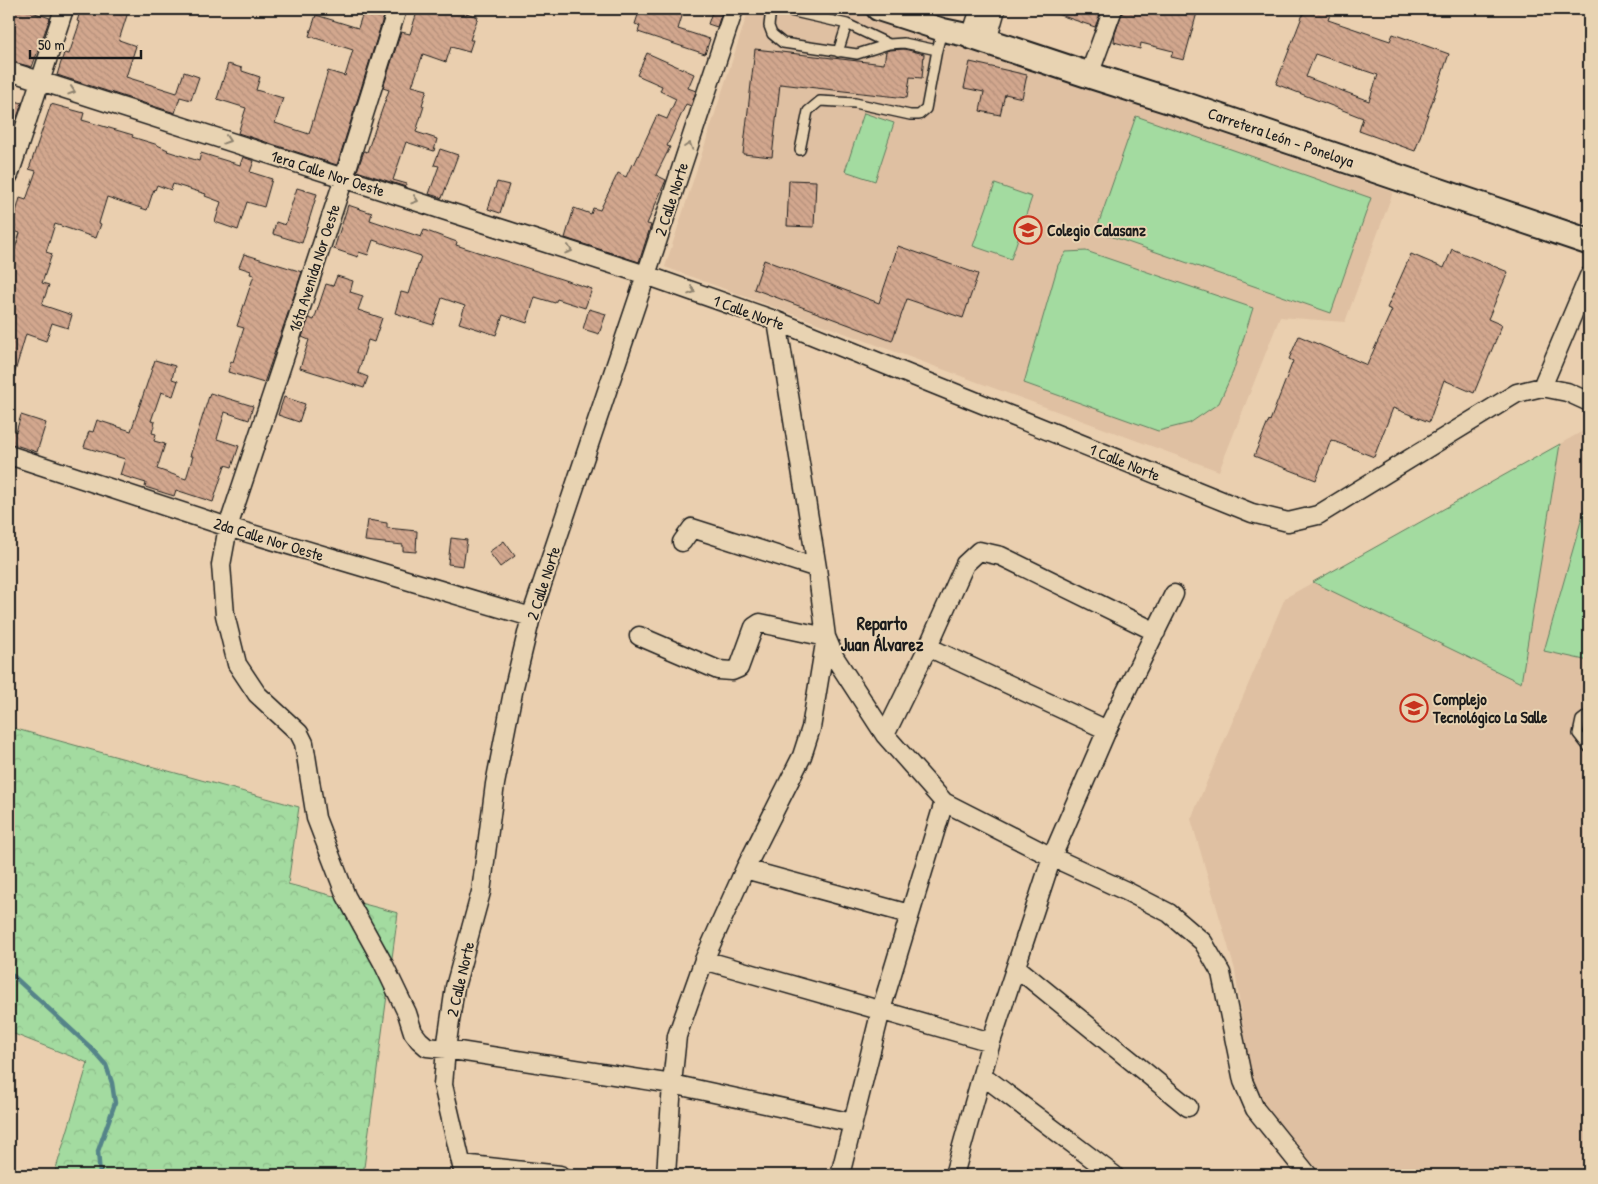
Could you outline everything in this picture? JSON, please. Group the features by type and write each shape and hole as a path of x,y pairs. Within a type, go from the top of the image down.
{"main road":[{"name":"Carretera León - Poneloya","path":"979,38 1589,242"}],"street":[{"path":"9,175 64,9"},
{"name":"16ta Avenida Nor Oeste","path":"397,9 344,178 228,527 221,565 225,615 237,664 257,694 299,733 304,743 316,818 346,896 383,963 407,1013 413,1032 428,1047 672,1084 852,1123"},
{"name":"2 Calle Norte","path":"463,1170 443,1085 446,1049 455,988 481,892 495,784 514,687 532,617 734,9"},
{"path":"878,9 940,40 979,38"},
{"path":"917,9 948,19 979,38"},
{"path":"979,38 980,9"},
{"path":"979,38 996,9"},
{"path":"1089,76 1113,9"},
{"name":"1era Calle Nor Oeste","path":"9,71 646,275"},
{"name":"1 Calle Norte","path":"646,275 777,321 1252,513 1288,522 1318,515 1517,393 1542,387 1567,392 1589,402"},
{"path":"1542,387 1589,276"},
{"path":"777,321 817,568 826,637 835,658 885,735 944,802 1169,914 1203,942 1221,973 1243,1081 1256,1109 1308,1175"},
{"name":"2da Calle Nor Oeste","path":"9,455 228,527 532,617"},
{"path":"682,542 692,528 817,568"},
{"path":"885,735 928,647 965,564 979,551 1001,556 1156,632"},
{"path":"954,1175 991,1042 1052,857 1107,730 1174,594"},
{"path":"639,636 718,670 732,671 739,668 754,627 760,623 826,637"},
{"path":"666,1175 677,1036 704,960 745,869 802,756 811,728 826,637"},
{"path":"928,647 1107,730"},
{"path":"840,1175 881,1010 944,802"},
{"path":"745,869 909,914"},
{"path":"704,960 991,1042"},
{"path":"1016,967 1188,1107"},
{"path":"982,1075 1114,1175"},
{"path":"463,1170 560,1175"}],"lane":[{"path":"771,9 769,26 772,34 782,43 858,54 889,44 940,40 926,109 919,115 910,115 855,103 820,101 808,112 800,150"},
{"path":"781,9 847,24 889,44"},
{"path":"838,52 847,24"},
{"path":"1589,714 1581,720 1578,734 1589,748"}],"shaded area":[{"name":"Colegio Calasanz","path":"749,9 859,9 1393,192 1345,322 1280,317 1219,471 665,267"},
{"name":"Complejo Tecnológico La Salle","path":"1583,431 1589,433 1589,1175 1323,1175 1279,1126 1257,1091 1247,1057 1235,970 1191,819 1285,598"}],"green space":[{"path":"864,113 894,123 875,181 845,171"},
{"path":"1136,116 1371,198 1331,313 1096,231"},
{"path":"995,184 1032,197 1011,259 973,246"},
{"path":"1086,251 1253,308 1233,372 1219,403 1190,423 1158,431 1024,383 1058,265 1066,252"},
{"path":"1560,444 1521,683 1313,582"},
{"path":"1589,493 1589,661 1544,651"},
{"path":"9,727 299,807 288,884 398,913 363,1175 54,1175 88,1063 9,1032"}],"building":[{"path":"12,9 23,9 50,18 32,67 9,61 9,18"},
{"path":"81,9 129,9 119,40 136,46 126,77 177,93 184,72 199,77 191,100 180,97 175,113 57,75 64,53 69,54 80,22 77,21"},
{"path":"364,9 386,9 337,165 238,133 246,108 217,99 228,64 242,68 242,71 260,77 256,90 283,98 275,123 309,134 328,71 345,76 353,50 309,36 316,15 358,28"},
{"path":"418,9 454,9 478,17 470,40 473,40 469,52 451,47 446,62 423,54 412,86 427,90 416,132 437,139 434,151 406,142 393,180 407,184 406,187 357,171 364,151 367,152 389,90 383,88 401,32 410,34"},
{"path":"640,9 669,9 683,13 678,29 710,39 705,54 638,32 640,26 635,24"},
{"path":"713,9 723,9 717,27 708,24"},
{"path":"1048,9 1102,9 1095,27 1048,11"},
{"path":"1123,9 1198,9 1184,60 1171,57 1173,51 1141,43 1140,49 1114,42"},
{"path":"1305,9 1332,9 1328,20 1390,41 1393,34 1449,54 1415,151 1359,131 1363,118 1276,84","holes":["1315,54 1378,75 1369,101 1306,77"]},
{"path":"755,49 884,64 886,51 904,49 924,54 922,78 910,77 907,98 780,84 772,157 743,154"},
{"path":"647,53 694,74 688,88 696,91 691,106 686,104 667,146 670,147 656,175 666,180 647,224 651,225 639,262 565,238 574,208 591,214 593,208 600,210 618,173 626,177 632,164 634,165 657,115 667,119 676,99 660,91 662,86 637,75"},
{"path":"970,62 1027,75 1022,98 1005,94 1000,115 980,111 984,92 964,88"},
{"path":"9,99 22,103 9,141"},
{"path":"51,104 84,113 82,120 133,135 132,137 155,144 167,151 199,161 201,153 240,165 243,157 254,161 250,172 272,179 264,207 247,202 238,230 215,222 221,202 205,196 206,194 173,184 171,190 157,185 147,210 107,197 96,238 55,224 46,252 52,254 42,283 49,285 42,305 72,315 68,328 52,323 46,341 26,334 12,382 9,382 9,253 13,255 20,233 11,230 20,198 26,200 36,171 29,169"},
{"path":"440,149 458,155 442,198 429,194 439,166 434,165"},
{"path":"789,180 816,181 814,227 787,226"},
{"path":"497,182 509,185 500,213 488,209"},
{"path":"297,188 317,194 302,243 273,234 276,222 285,225"},
{"path":"348,205 372,213 370,220 421,237 424,230 457,242 456,245 592,289 585,308 557,299 555,303 535,297 527,323 503,315 496,335 459,323 465,306 442,298 433,325 395,313 401,292 409,294 421,256 373,240 368,255 359,252 358,257 334,249"},
{"path":"898,246 978,274 963,318 907,299 892,341 754,289 764,260 879,303"},
{"path":"1452,249 1508,272 1488,319 1502,325 1474,393 1444,380 1429,422 1393,408 1374,457 1331,440 1316,480 1254,456 1270,421 1293,361 1289,359 1299,336 1367,365 1392,310 1387,308 1411,254 1444,268"},
{"path":"244,254 302,272 264,383 228,372 244,328 237,326 254,275 250,274 251,271 239,267"},
{"path":"337,276 353,281 350,292 363,296 358,310 382,318 374,342 368,340 358,373 368,377 364,388 300,368 309,340 302,337 309,318 314,320 326,284 333,286"},
{"path":"589,309 606,314 599,334 583,329"},
{"path":"155,360 175,366 172,379 178,381 173,396 161,392 151,421 155,422 152,433 156,434 154,441 165,444 157,469 186,479 193,456 190,456 210,393 253,406 249,420 225,412 217,439 239,446 232,467 225,465 213,502 176,490 174,496 145,487 146,483 120,475 125,459 84,447 89,431 93,432 97,420 131,431"},
{"path":"284,397 305,404 299,422 278,415"},
{"path":"21,415 46,423 37,452 9,443 9,429 16,432"},
{"path":"368,520 387,523 387,528 417,531 416,552 403,551 403,545 365,541"},
{"path":"451,538 467,540 463,566 448,564"},
{"path":"504,541 515,556 500,567 489,552"}],"waterway":[{"path":"9,972 90,1047 106,1065 112,1083 115,1103 98,1151 100,1175"}],"place":[{"name":"Colegio Calasanz","path":"1028,230"},
{"name":"Complejo Tecnológico La Salle","path":"1414,708"}],"district":[{"name":"Reparto Juan Álvarez","path":"882,634"}]}
